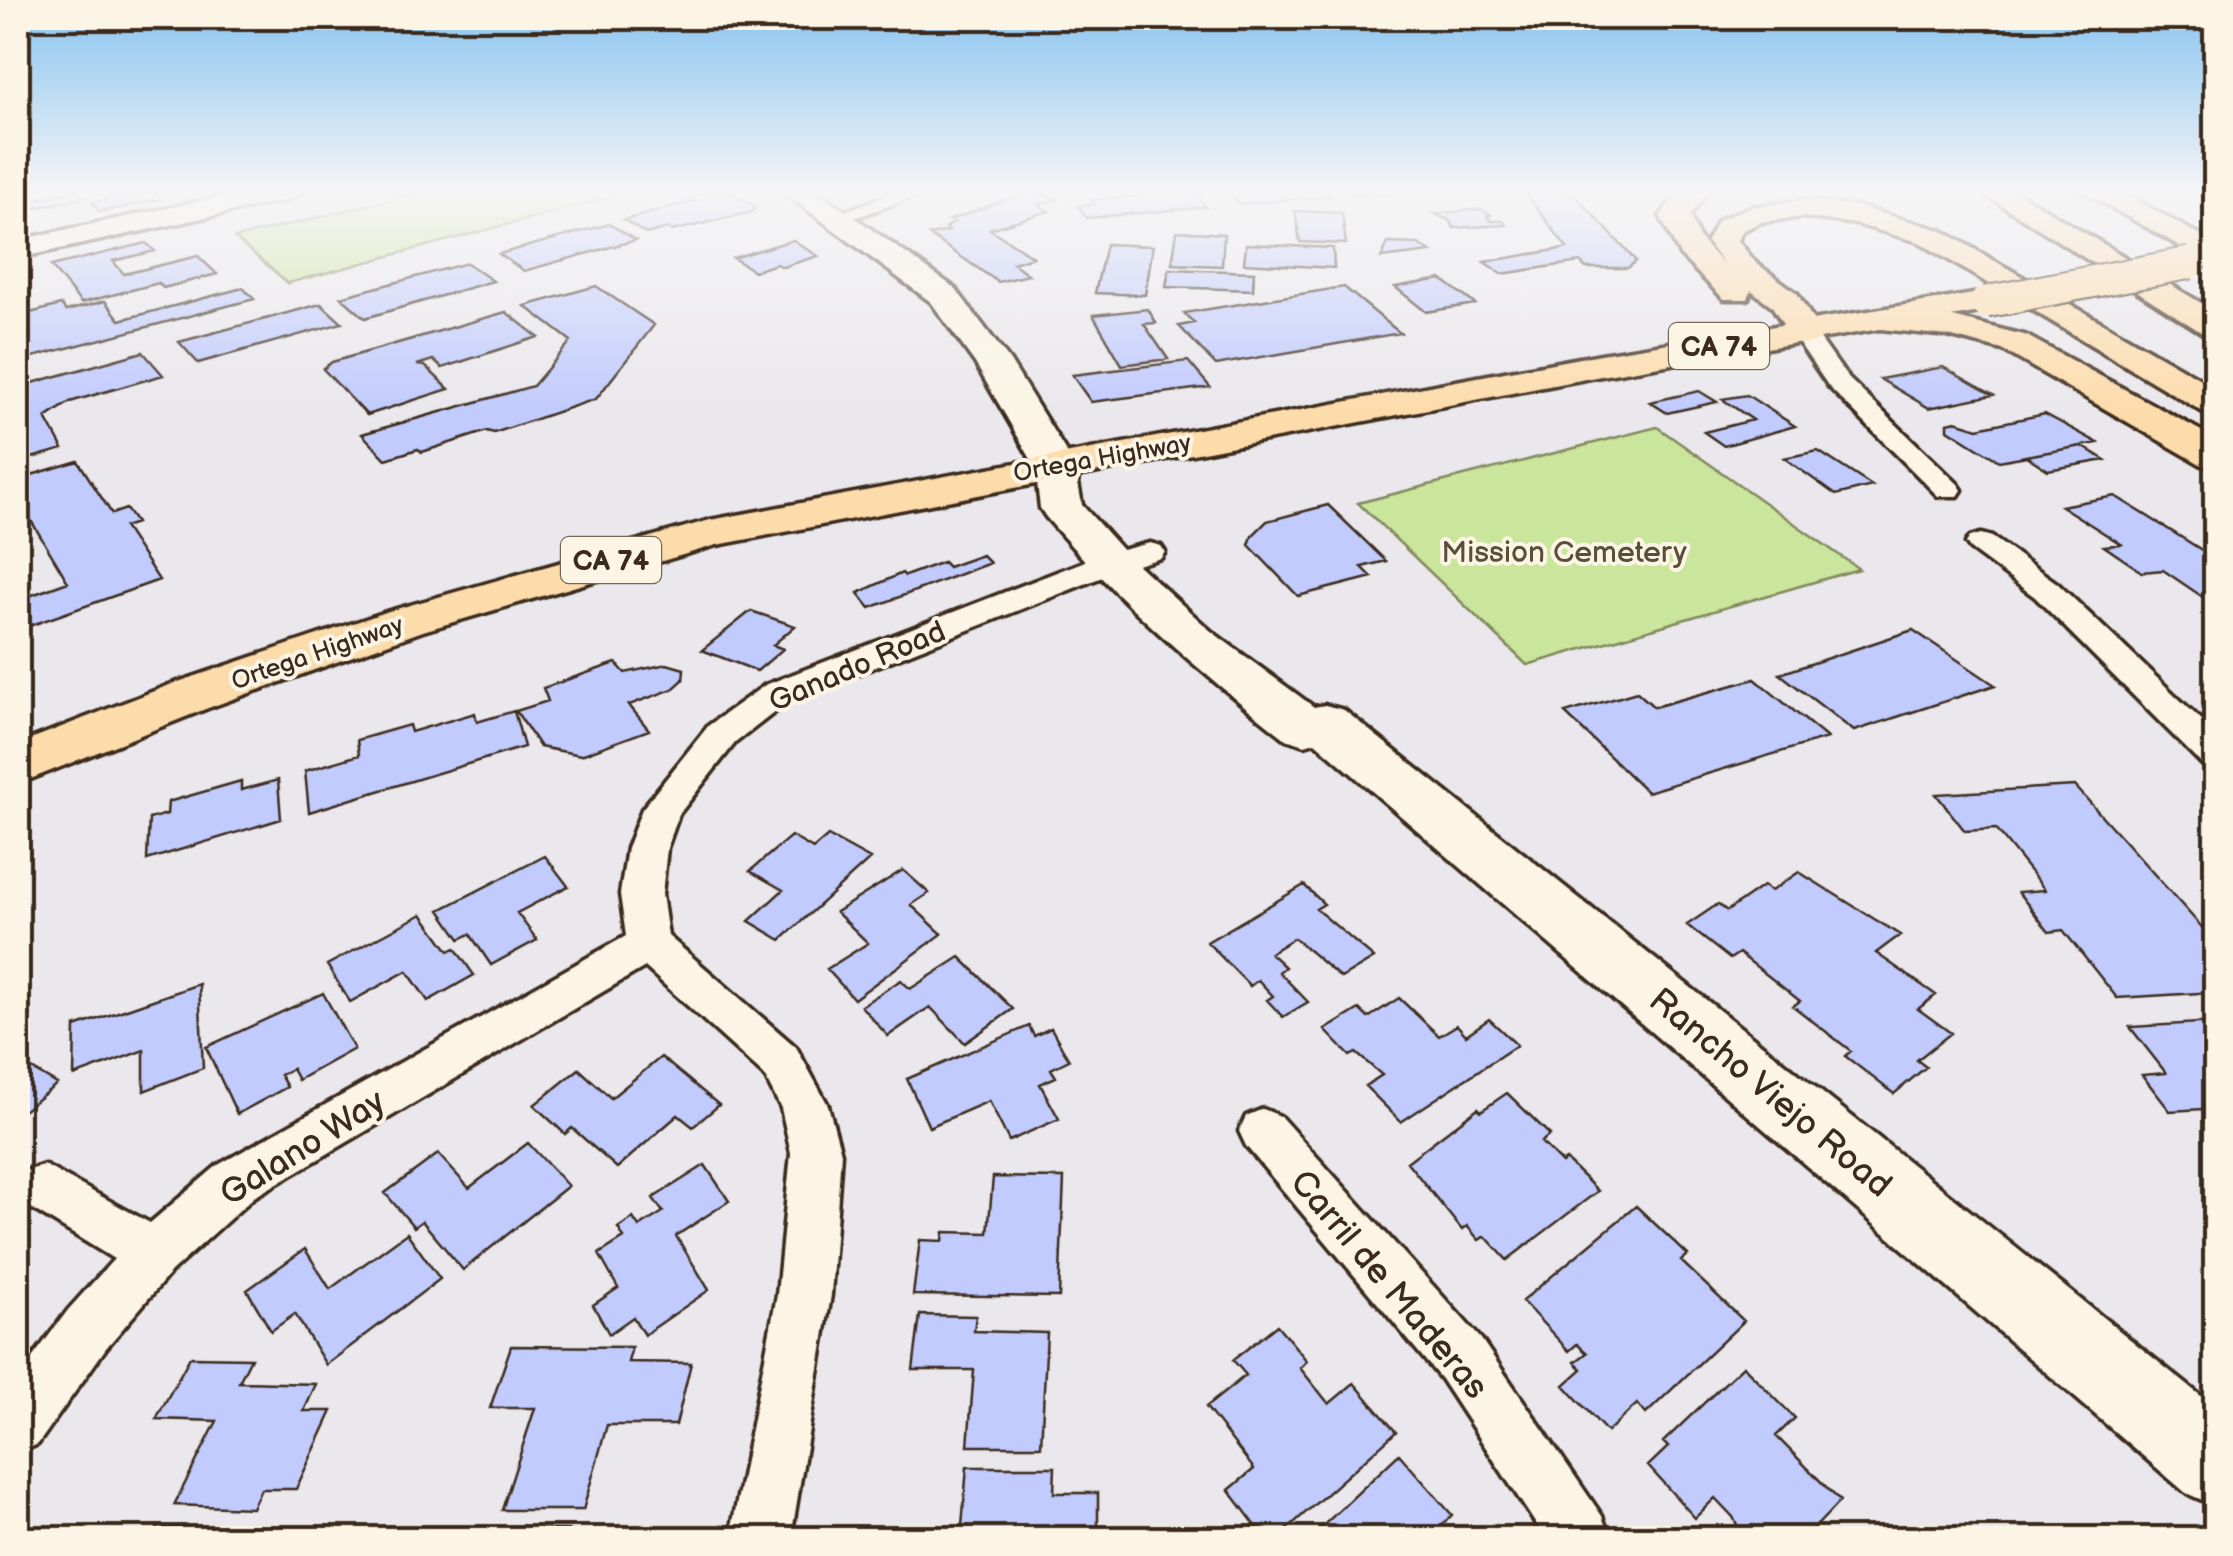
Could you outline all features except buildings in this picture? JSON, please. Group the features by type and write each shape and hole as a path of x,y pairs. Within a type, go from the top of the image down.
{"main road":[{"name":"Rancho Viejo Road","path":"901,264 943,295 992,361 1055,466 1061,508 1130,558 1173,577 1328,707 1325,722 2216,1463"},
{"path":"1706,264 1752,308 1805,334"},
{"path":"1741,264 1785,300 1805,334"},
{"path":"1977,264 2216,404"},
{"path":"2036,264 2216,374"},
{"path":"2112,264 2216,327"},
{"name":"Ortega Highway","path":"18,766 190,696 406,621 710,534 1600,365 1882,321 2186,264"},
{"path":"1882,321 1949,326 2015,343 2216,456"}],"street":[{"path":"1805,334 1838,382 1948,490"},
{"path":"1982,543 2046,590 2216,756"},
{"name":"Ganado Road","path":"648,944 641,894 647,848 656,822 670,797 722,734 777,694 1130,558"},
{"path":"648,944 780,1061 804,1104 816,1153 804,1295 762,1538"},
{"name":"Galano Way","path":"18,1424 87,1329 153,1254 236,1181 648,944"},
{"name":"Carril de Maderas","path":"1263,1131 1460,1358 1580,1538"},
{"path":"44,1188 153,1254"}],"green space":[{"path":"265,264 361,264 288,283"},
{"name":"Mission Cemetery","path":"1657,427 1859,569 1527,665 1358,503"}]}
